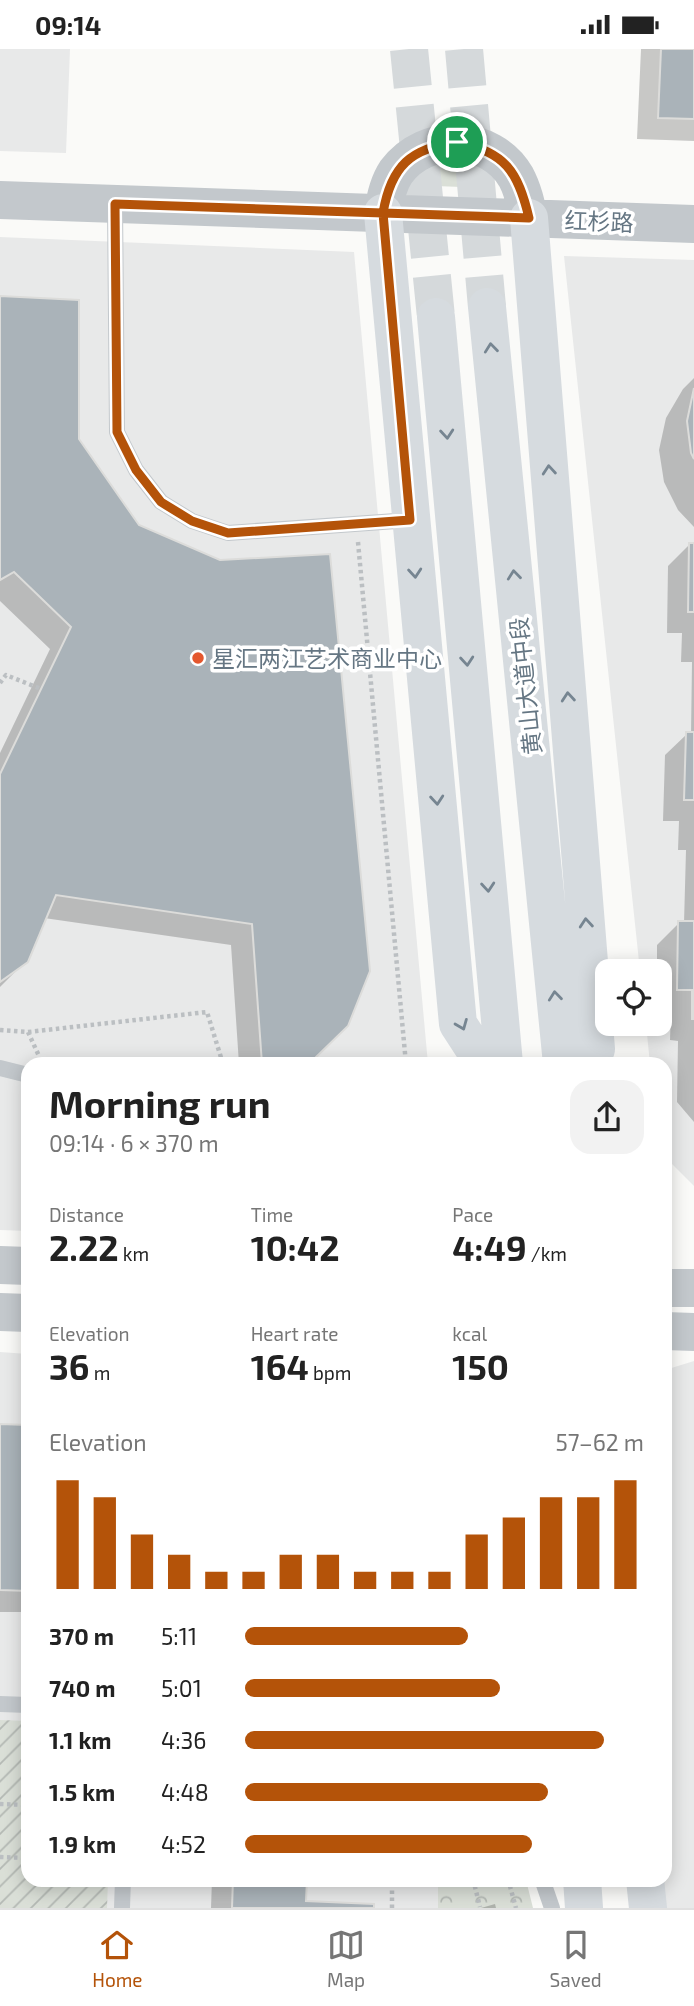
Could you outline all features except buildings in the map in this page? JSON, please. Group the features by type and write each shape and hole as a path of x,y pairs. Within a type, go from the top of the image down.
{"main road":[{"path":"383,213 458,1024 479,1057"},
{"path":"529,218 596,1049 594,1057"},
{"name":"黄山大道中段","path":"487,307 561,1057"},
{"path":"436,317 503,1057"},
{"path":"583,1887 584,1908"},
{"path":"646,1887 648,1908"}],"street":[{"path":"383,213 386,192 396,171 413,155 434,145 457,142 480,146 499,158 515,175 529,218"},
{"name":"红杉路","path":"0,200 694,224"},
{"path":"0,1265 21,1266"},
{"path":"672,1288 694,1288"},
{"path":"0,1312 21,1313"},
{"path":"672,1331 694,1332"}],"lane":[{"path":"115,204 117,432 136,470 161,502 192,521 228,533 410,520"},
{"path":"0,1068 21,1073"},
{"path":"0,1704 21,1705"},
{"path":"122,1887 122,1908"},
{"path":"544,1887 552,1908"}],"path":[{"path":"356,524 405,1057"},
{"path":"0,683 6,675 41,689"},
{"path":"0,1030 28,1032 207,1012 221,1057"},
{"path":"28,1032 40,1057"},
{"path":"0,1804 21,1805"},
{"path":"0,1857 21,1858"},
{"path":"391,1908 392,1887"},
{"path":"475,1887 480,1907"},
{"path":"510,1887 516,1908"}],"shaded area":[{"path":"0,49 70,49 66,153 0,151"},
{"name":"星汇两江艺术商业中心","path":"0,237 354,252 427,1057 21,1057 21,1231 0,1230"},
{"path":"564,256 694,260 694,1186 672,1164 672,1057 649,1057 647,1036 672,1036 672,959 639,959"},
{"path":"0,1352 21,1354 21,1887 438,1887 438,1908 0,1908"},
{"path":"694,1361 694,1908 664,1908 662,1887 672,1887 672,1368"}],"green space":[{"path":"457,157 478,168 489,188 408,185 418,167"},
{"path":"0,1720 21,1721 21,1887 108,1887 107,1908 0,1908"},
{"path":"438,1887 528,1887 533,1908 438,1908"}],"tunnel":[{"path":"409,49 436,317"},
{"path":"464,49 487,307"}],"place":[{"name":"星汇两江艺术商业中心","path":"198,658"}],"route":[{"path":"457,142 434,145 413,155 396,171 386,192 383,213 115,204 117,432 136,470 161,502 192,521 228,533 410,520 383,213 529,218 515,175 499,158 480,146 457,142"}]}
